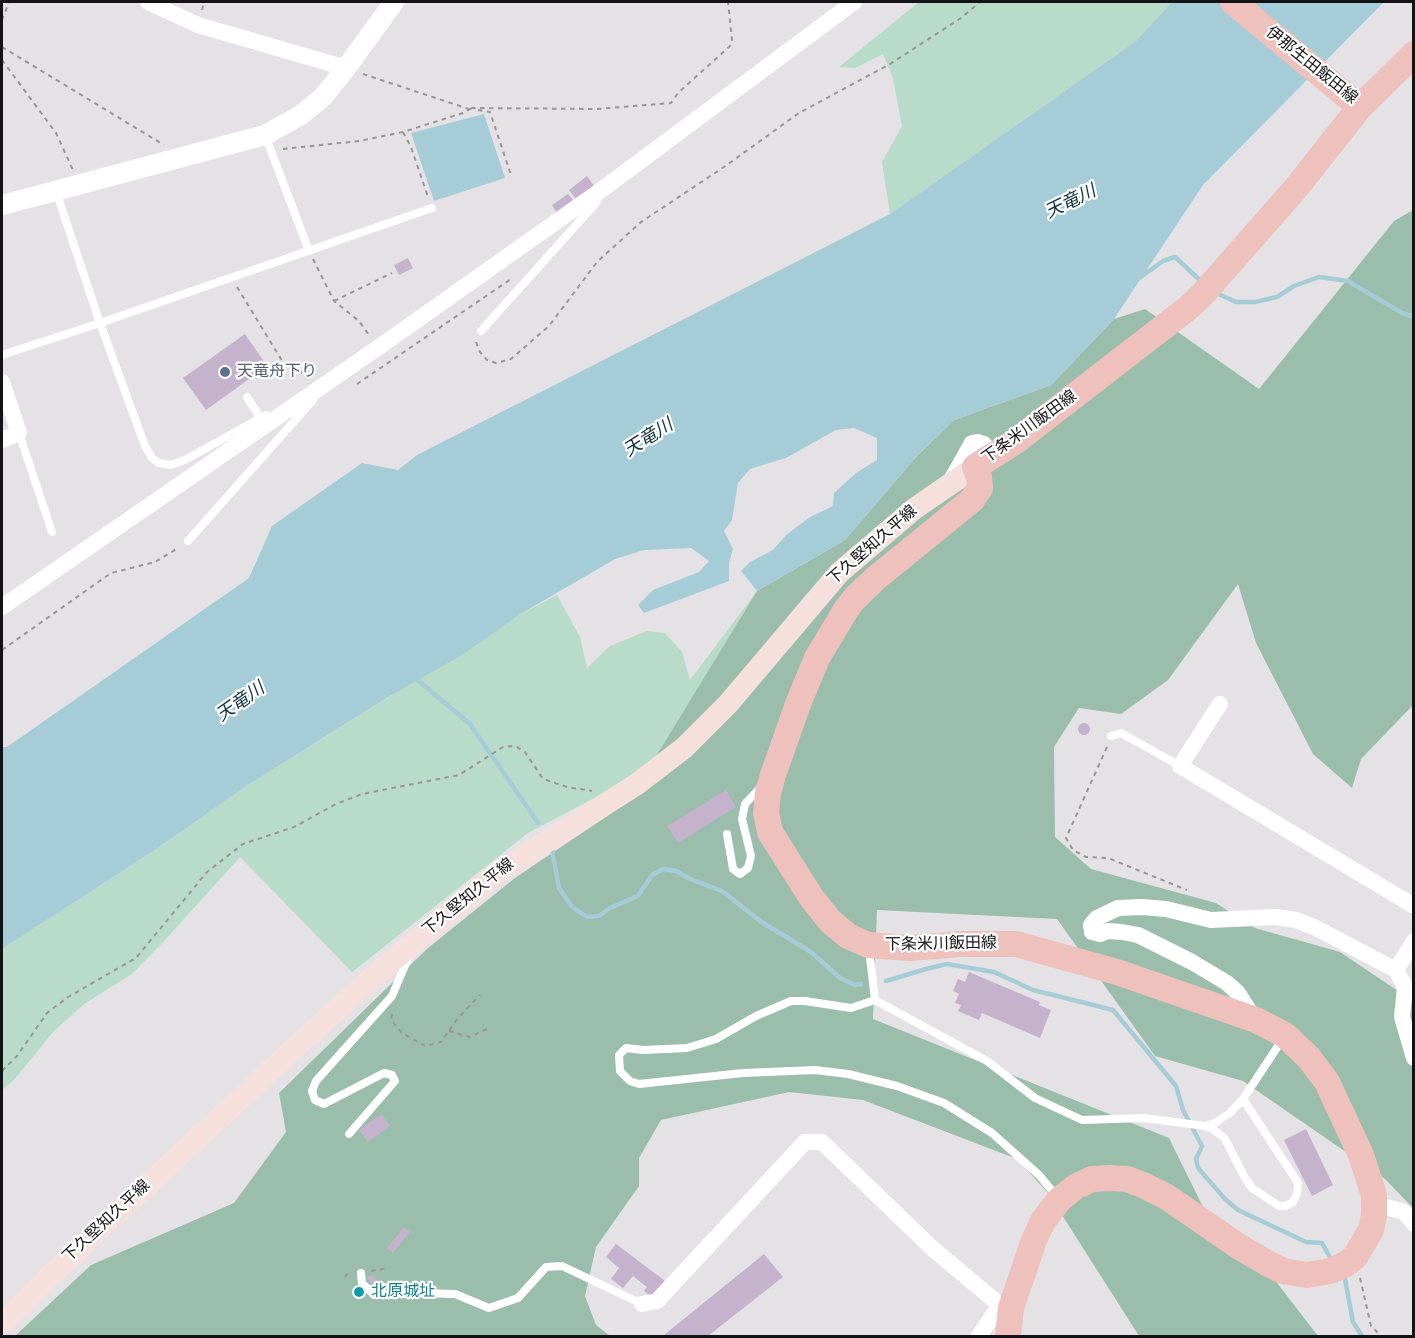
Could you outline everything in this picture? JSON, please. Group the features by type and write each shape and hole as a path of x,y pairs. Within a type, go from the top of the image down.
{"main road":[{"name":"伊那生田飯田線","path":"1233,2 1352,100 1413,54"},
{"name":"下条米川飯田線","path":"1344,1264 1371,1230 1374,1195 1361,1155 1327,1082 1310,1058 1285,1035 1256,1020 1117,972 1016,944 962,944 910,948 868,945 848,936 830,921 796,876 770,832 766,813 768,793 798,704 817,658 847,608 876,579 972,500 980,488 979,477 984,461 1016,441 1188,308 1209,287 1296,188 1352,100"},
{"name":"下久堅知久平線","path":"2,1324 52,1274 293,1049 415,942 496,874 637,784 684,748 728,705 839,573 914,509 950,482 984,461"},
{"path":"1008,1336 1006,1307 1044,1221 1059,1200 1075,1187 1092,1179 1127,1179 1143,1185 1167,1197 1238,1246 1283,1271 1307,1275 1344,1264"}],"street":[{"path":"148,2 198,25 346,68"},
{"path":"2,205 185,158 268,142 323,97 394,2"},
{"path":"2,608 604,188 854,2"},
{"path":"2,382 19,434 2,440"},
{"path":"1220,704 1180,766 1413,906"},
{"path":"1256,1020 1238,993 1227,983 1192,962 1138,935 1108,931 1100,934 1092,932 1091,925 1097,918 1118,908 1142,907 1166,909 1211,920 1276,917 1296,920 1316,928 1396,970 1405,987 1402,1017 1413,1058"},
{"path":"1396,970 1413,941"},
{"path":"642,1304 657,1301 805,1142 822,1142 932,1248 1006,1307 979,1336"},
{"path":"1375,1204 1404,1212 1413,1224"}],"lane":[{"path":"268,142 309,251"},
{"path":"481,331 595,204 604,188"},
{"path":"56,191 100,323 145,446 152,458 159,463 170,465 185,460 261,419 296,396 306,398"},
{"path":"2,355 432,208"},
{"path":"188,541 327,383"},
{"path":"247,397 261,419"},
{"path":"19,434 52,532"},
{"path":"1111,736 1121,733 1180,766"},
{"path":"727,834 733,869 740,873 748,868 751,856 742,819 745,804 773,776"},
{"path":"349,1134 395,1081 392,1075 384,1073 324,1104 315,1100 312,1091 316,1081 392,996 415,942"},
{"path":"868,945 875,1000"},
{"path":"1059,1200 1040,1175 992,1133 944,1103 897,1086 848,1074 815,1070 744,1073 639,1084 630,1081 620,1071 619,1055 626,1048 643,1050 687,1048 716,1039 756,1016 791,1001 851,1008 875,1000 987,1061 1035,1098 1082,1120 1144,1118 1203,1125 1215,1123 1230,1113 1243,1099 1285,1035"},
{"path":"1203,1125 1213,1129 1225,1139 1252,1188 1279,1206 1286,1206 1293,1202 1297,1194 1298,1183 1243,1099"},
{"path":"361,1273 362,1283 374,1295 455,1294 489,1308 518,1298 546,1267 562,1266 642,1304"}],"path":[{"path":"2,20 9,2"},
{"path":"268,142 359,141 403,132 464,113 470,109 597,109 671,103 678,93 730,46 732,40 728,2"},
{"path":"481,331 476,345 487,360 496,363 511,360 549,326 597,262 641,222 724,167 799,113 890,64 961,18 980,2"},
{"path":"2,47 185,158"},
{"path":"2,60 56,133 79,185"},
{"path":"346,68 470,109 490,112 511,175"},
{"path":"403,132 411,147 432,208"},
{"path":"309,251 334,301 359,321"},
{"path":"334,301 392,273"},
{"path":"231,277 284,364 296,365"},
{"path":"357,384 514,278"},
{"path":"2,650 111,573 155,562 188,541"},
{"path":"1111,736 1066,838 1073,850 1086,857 1108,858 1187,890"},
{"path":"2,1071 17,1056 47,1013 68,997 136,958 207,872 243,844 294,827 336,804 362,795 459,776 503,747 515,746 525,752 543,779 567,787 595,792"},
{"path":"392,996 392,1020 402,1033 425,1046 441,1042 480,995"},
{"path":"449,1031 470,1037 489,1028"},
{"path":"1344,1264 1371,1326 1381,1336"},
{"path":"361,1273 388,1268"}],"green space":[{"path":"919,2 1172,2 1136,41 890,214 882,162 902,126 893,78 883,54 855,68 839,67"},
{"path":"1413,210 1413,705 1361,759 1352,788 1313,754 1256,643 1238,584 1168,680 1121,714 1079,708 1054,747 1055,837 1091,869 1216,903 1255,928 1340,952 1413,1001 1413,1208 1385,1179 1243,1081 1155,1056 1057,919 877,910 873,1019 1169,1138 1203,1207 1264,1266 1318,1336 1139,1336 1048,1193 1017,1159 863,1100 789,1092 661,1120 639,1158 639,1186 596,1247 585,1296 596,1325 610,1336 15,1336 91,1265 234,1203 286,1132 279,1093 428,948 515,878 637,796 653,761 757,591 845,540 916,457 954,420 1051,385 1114,319 1145,309 1259,389 1394,221"},
{"path":"757,591 653,761 604,793 528,833 352,972 240,857 132,974 84,1004 53,1032 14,1080 2,1090 2,949 155,850 245,787 519,615 557,595 580,637 587,668 610,646 647,631 665,633 682,652 690,680"}],"water":[{"name":"天竜川","path":"1172,2 1384,2 1203,185 1114,319 1051,385 954,420 916,457 845,540 757,591 741,571 750,562 773,550 786,535 810,517 833,506 834,493 856,473 877,460 877,438 854,428 836,430 786,458 750,469 738,483 732,520 724,531 733,549 729,563 729,581 644,613 638,605 653,590 699,572 709,561 691,548 644,550 615,559 519,615 462,655 388,697 245,787 155,850 2,949 2,747 7,747 249,578 272,526 362,463 398,470 417,455 890,214 1136,41"},
{"path":"484,114 505,178 434,201 411,133"}],"building":[{"path":"587,176 594,186 576,199 569,190"},
{"path":"568,194 574,201 557,213 552,205"},
{"path":"408,258 413,268 399,275 394,265"},
{"name":"天竜舟下り","path":"245,334 267,366 206,410 183,378"},
{"path":"1086,723 1090,729 1086,735 1082,735 1078,727"},
{"path":"726,790 736,807 678,843 667,826"},
{"path":"969,972 1040,1002 1039,1005 1051,1010 1040,1038 982,1013 979,1020 958,1011 961,1005 955,1003 959,994 953,991 958,979 965,982"},
{"path":"381,1114 390,1126 368,1142 359,1130"},
{"path":"1306,1129 1333,1185 1312,1196 1284,1140"},
{"path":"404,1227 410,1232 393,1253 387,1248"},
{"path":"616,1244 665,1281 652,1297 644,1291 647,1287 633,1276 623,1288 611,1279 619,1268 606,1257"},
{"path":"764,1254 783,1277 708,1336 664,1335"},
{"path":"372,1274 380,1284 375,1288 367,1278"}],"waterway":[{"path":"1138,279 1163,261 1175,257 1203,283"},
{"path":"1214,292 1236,302 1255,302 1277,297 1294,286 1319,277 1348,281 1402,313 1414,317"},
{"path":"415,678 470,724 538,823"},
{"path":"552,849 559,888 572,907 587,917 599,916 610,908 638,896 652,875 663,869 676,871 722,891 763,923 811,952 840,978 855,985 861,984"},
{"path":"886,981 947,964 994,972 1033,990 1113,1010 1176,1086 1183,1110 1202,1146 1196,1159 1198,1168 1225,1199 1238,1210 1306,1242 1322,1243 1332,1261"},
{"path":"1342,1275 1345,1279 1353,1322 1362,1336"}],"place":[{"name":"天竜舟下り","path":"225,372"},
{"name":"北原城址","path":"359,1292"}]}
